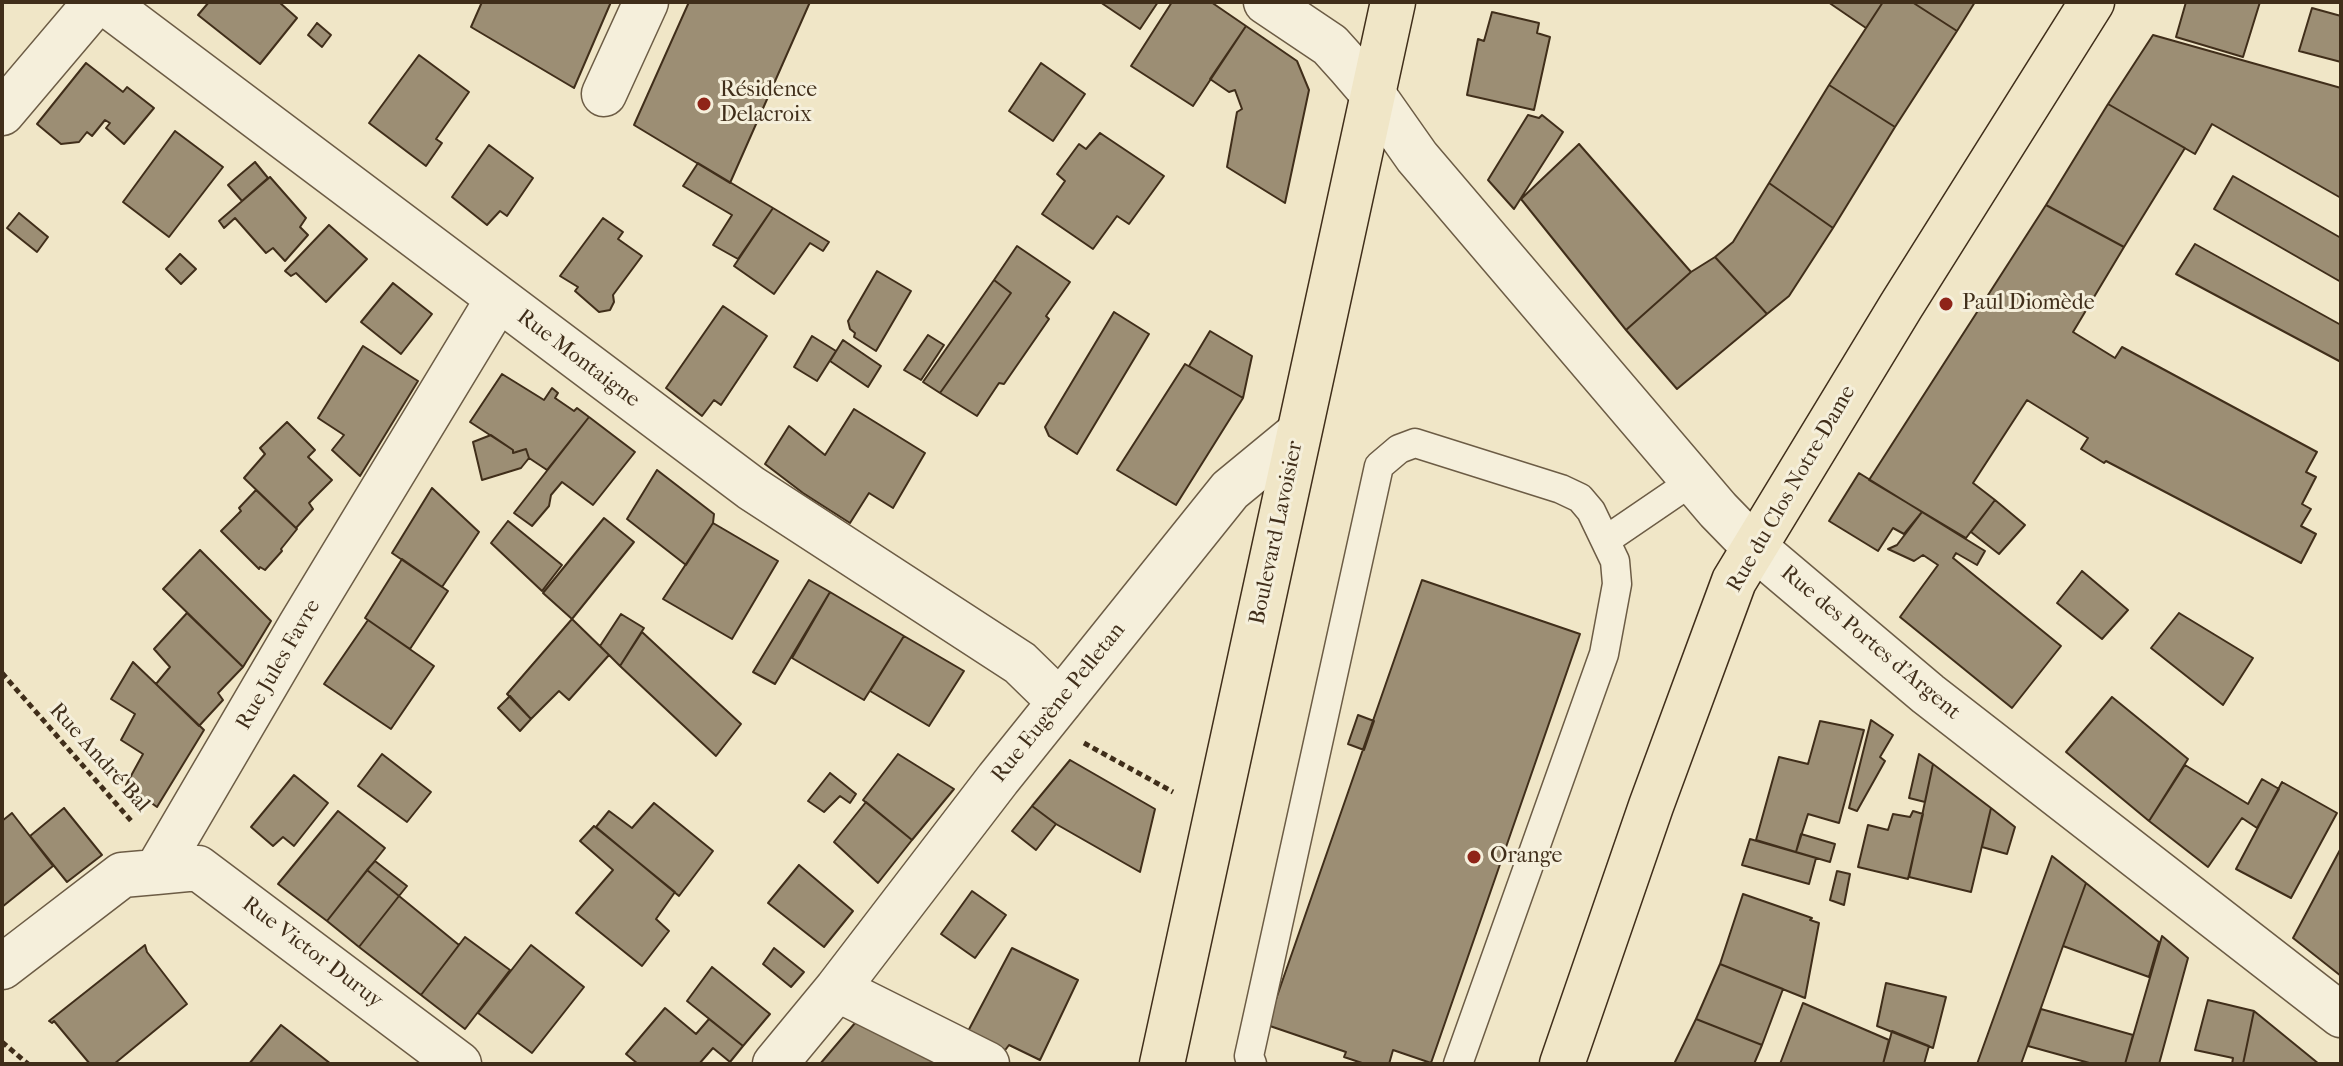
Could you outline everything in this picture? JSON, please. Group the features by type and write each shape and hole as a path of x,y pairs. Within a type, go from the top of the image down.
{"main road":[{"name":"Boulevard Lavoisier","path":"1162,1064 1393,2"},
{"name":"Rue du Clos Notre-Dame","path":"1562,1064 1651,806 1734,581 1901,306 2092,2"}],"street":[{"path":"2,113 96,2"},
{"name":"Rue Montaigne","path":"104,2 751,488 1020,663 1060,702"},
{"path":"604,94 646,2"},
{"name":"Rue des Portes d'Argent","path":"1266,2 1330,45 1372,93 1417,157 1718,510 1754,547 1928,694 2341,1015"},
{"name":"Rue Jules Favre","path":"156,872 300,626 498,299"},
{"name":"Rue Eugène Pelletan","path":"775,1064 1230,490 1298,434"},
{"name":"Rue Victor Duruy","path":"156,872 198,868 459,1064"},
{"path":"2,967 122,875 156,872"},
{"path":"837,989 987,1064"}],"lane":[{"path":"1252,1064 1249,1056 1379,466 1399,449 1415,443 1561,489 1580,498 1591,511 1606,540 1615,561 1617,584 1604,654 1458,1064"},
{"path":"1606,540 1694,480"}],"path":[{"name":"Rue André Bal","path":"2,673 137,828 189,820"},
{"path":"1060,702 1082,741 1216,816"},
{"path":"2,1042 28,1064"}],"building":[{"path":"209,2 279,2 297,18 260,64 198,15"},
{"path":"482,2 611,2 574,88 471,27"},
{"name":"Résidence Delacroix","path":"689,2 810,2 730,183 634,125"},
{"path":"1100,2 1158,2 1140,29"},
{"path":"1172,2 1211,2 1246,26 1193,106 1131,66"},
{"path":"1828,2 1883,2 1866,28"},
{"path":"1883,2 1912,2 1957,31 1895,127 1829,85"},
{"path":"1912,2 1975,2 1957,31"},
{"path":"2186,2 2260,2 2243,57 2176,37"},
{"path":"2312,8 2341,16 2341,62 2299,51"},
{"path":"1492,12 1539,23 1537,33 1550,37 1534,110 1467,95 1478,39 1484,41"},
{"path":"317,23 331,35 322,47 308,35"},
{"path":"1246,26 1297,61 1309,90 1285,203 1227,167 1237,112 1242,109 1235,90 1229,92 1210,79"},
{"path":"2153,35 2341,88 2341,198 2212,124 2195,154 2108,104"},
{"path":"419,55 469,92 436,139 442,143 426,166 369,123"},
{"path":"86,63 123,92 127,87 154,108 124,144 106,128 110,123 105,120 92,136 87,132 79,142 61,144 37,124"},
{"path":"1041,63 1085,94 1053,141 1009,111"},
{"path":"1829,85 1895,127 1833,228 1769,183"},
{"path":"2108,104 2185,148 2124,247 2046,205"},
{"path":"1528,115 1539,118 1542,115 1563,132 1514,209 1488,180"},
{"path":"175,131 223,167 169,237 123,202"},
{"path":"1100,133 1164,176 1129,224 1117,216 1093,249 1042,214 1065,181 1057,174 1079,144 1086,149"},
{"path":"1579,144 1691,272 1626,330 1521,199"},
{"path":"489,145 533,178 507,216 500,211 487,225 452,197"},
{"path":"255,162 268,178 242,201 228,185"},
{"path":"698,163 773,208 738,259 713,245 732,215 683,186"},
{"path":"2233,176 2341,238 2341,282 2214,209"},
{"path":"270,177 306,218 300,227 308,235 285,261 273,248 266,253 235,218 224,228 219,221"},
{"path":"1769,183 1833,228 1789,296 1767,314 1715,257 1733,242"},
{"path":"2046,205 2124,247 2073,332 2115,358 2122,347 2317,452 2306,472 2316,477 2302,504 2311,509 2301,526 2316,534 2301,563 2106,461 2104,463 2081,449 2088,438 2027,400 1973,483 1995,500 1966,538 1869,480"},
{"path":"773,208 829,242 823,251 810,243 774,294 734,266"},
{"path":"19,213 48,237 37,252 7,228"},
{"path":"603,218 623,232 618,239 642,256 613,295 610,310 599,312 575,291 578,287 560,276"},
{"path":"329,225 367,259 326,302 296,273 291,276 285,271"},
{"path":"2195,244 2341,325 2341,362 2176,274"},
{"path":"1017,246 1070,282 1046,316 1049,319 1004,384 999,383 977,416 940,393 1011,293 994,280"},
{"path":"180,254 196,269 181,284 166,269"},
{"path":"1715,257 1767,314 1677,389 1626,330 1691,272"},
{"path":"877,271 911,291 876,351 854,337 848,321"},
{"path":"994,280 1011,293 940,393 923,382"},
{"path":"393,283 432,314 401,354 361,322"},
{"path":"723,306 767,336 721,405 714,400 702,416 666,388"},
{"path":"1114,312 1149,334 1077,454 1049,436 1045,427"},
{"path":"1210,331 1252,356 1243,398 1189,366"},
{"path":"928,335 944,345 921,380 904,370"},
{"path":"812,336 836,351 817,381 794,367"},
{"path":"843,340 881,366 868,387 830,361"},
{"path":"363,346 418,381 360,476 332,450 344,435 318,418"},
{"path":"1185,364 1243,398 1176,505 1117,470"},
{"path":"502,374 544,400 552,388 558,393 555,398 589,417 547,470 529,458 526,449 513,453 513,450 470,422"},
{"path":"854,409 925,453 893,508 869,493 850,523 765,464 789,426 825,455"},
{"path":"589,417 635,452 593,505 562,482 551,495 549,506 532,526 514,513"},
{"path":"287,422 315,450 308,457 332,480 309,503 313,509 296,528 244,478 265,454 260,448"},
{"path":"491,435 513,453 526,449 529,458 521,468 482,480 473,442"},
{"path":"657,470 714,514 713,523 686,565 627,519"},
{"path":"1859,473 1922,512 1904,534 1893,528 1878,551 1829,521"},
{"path":"432,488 479,532 442,587 392,553"},
{"path":"256,490 297,529 265,570 259,569 221,531"},
{"path":"1995,500 2025,525 1999,554 1971,532"},
{"path":"1922,512 1985,551 1977,565 1956,553 1953,558 2061,646 2012,708 1900,617 1938,565 1923,555 1914,561 1888,549 1897,545"},
{"path":"604,518 634,542 572,619 543,593"},
{"path":"508,521 562,565 542,591 491,543"},
{"path":"713,523 778,561 732,639 663,599"},
{"path":"200,550 271,621 243,667 163,589"},
{"path":"402,559 448,591 410,649 365,618"},
{"path":"2082,571 2128,610 2102,639 2057,603"},
{"path":"809,580 830,592 775,684 753,672"},
{"path":"1422,580 1580,634 1431,1063 1393,1050 1389,1064 1365,1064 1344,1057 1346,1052 1267,1025"},
{"path":"830,592 904,636 864,700 792,658"},
{"path":"187,613 243,667 218,693 223,700 199,726 156,684 170,667 154,649"},
{"path":"2179,613 2253,658 2223,705 2151,648"},
{"path":"621,614 644,628 620,666 600,646"},
{"path":"572,619 609,655 569,700 559,691 531,719 507,694"},
{"path":"368,620 434,666 391,729 324,684"},
{"path":"642,632 741,724 716,756 620,666"},
{"path":"904,636 964,671 929,726 870,691"},
{"path":"133,662 204,730 157,807 126,785 143,754 121,740 135,714 111,699"},
{"path":"510,696 531,719 520,731 498,708"},
{"path":"2112,697 2188,759 2149,821 2066,752"},
{"path":"1358,715 1374,721 1364,750 1348,744"},
{"path":"1871,720 1893,735 1880,757 1885,761 1857,811 1849,808"},
{"path":"1820,721 1864,730 1839,823 1808,814 1796,852 1756,840 1779,757 1808,764"},
{"path":"382,754 431,792 407,822 358,786"},
{"path":"898,754 954,789 912,840 863,800"},
{"path":"1919,754 1933,764 1925,802 1909,798"},
{"path":"1070,760 1155,809 1140,872 1056,824 1032,806"},
{"path":"1933,764 1991,808 1971,892 1909,877"},
{"path":"2185,765 2248,804 2262,779 2279,789 2257,828 2242,818 2208,867 2149,821"},
{"path":"830,773 856,794 850,803 840,796 824,812 808,801"},
{"path":"294,775 328,803 294,846 283,837 273,846 251,827"},
{"path":"2282,782 2337,813 2291,898 2236,869"},
{"path":"866,802 912,840 878,883 834,842"},
{"path":"654,803 713,851 679,896 596,827 609,811 632,828"},
{"path":"1032,806 1056,824 1036,850 1012,831"},
{"path":"64,808 102,855 67,882 30,836"},
{"path":"1991,808 2015,827 2007,854 1982,847"},
{"path":"338,811 385,848 327,921 278,884"},
{"path":"1913,811 1923,814 1908,879 1858,867 1868,825 1888,830 1893,814 1910,817"},
{"path":"12,813 53,866 2,907 2,821"},
{"path":"594,826 675,892 656,919 669,931 642,966 576,913 613,870 580,841"},
{"path":"1801,834 1835,844 1830,862 1796,852"},
{"path":"1750,839 1816,858 1809,884 1742,865"},
{"path":"2341,848 2341,976 2293,938"},
{"path":"2052,856 2086,883 2021,1064 1977,1064"},
{"path":"375,861 407,886 399,896 367,870"},
{"path":"799,865 853,911 824,947 768,903"},
{"path":"367,870 399,896 359,947 327,921"},
{"path":"1837,871 1850,874 1844,905 1830,900"},
{"path":"2086,883 2159,942 2149,977 2063,946"},
{"path":"972,891 1006,915 975,958 941,934"},
{"path":"1743,894 1819,923 1805,998 1720,964"},
{"path":"399,896 459,945 421,995 359,947"},
{"path":"2162,936 2188,958 2159,1064 2125,1064"},
{"path":"465,937 510,970 465,1029 421,995"},
{"path":"145,945 147,952 187,1004 114,1064 90,1064 54,1021 49,1021"},
{"path":"531,945 584,987 532,1053 478,1013"},
{"path":"774,948 804,972 791,987 763,964"},
{"path":"1012,948 1078,980 1040,1060 1009,1045 1003,1053 966,1035"},
{"path":"1720,964 1783,989 1762,1045 1696,1019"},
{"path":"712,967 770,1014 743,1046 687,1001"},
{"path":"1886,983 1946,997 1933,1048 1877,1026"},
{"path":"2208,1000 2254,1011 2243,1064 2232,1064 2233,1058 2195,1050"},
{"path":"1803,1003 1889,1040 1883,1064 1780,1064"},
{"path":"665,1008 696,1034 709,1019 743,1046 730,1062 713,1048 699,1064 638,1064 626,1054"},
{"path":"2041,1009 2133,1035 2125,1064 2093,1064 2028,1046"},
{"path":"2254,1011 2319,1064 2243,1064"},
{"path":"861,1016 960,1064 820,1064"},
{"path":"1696,1019 1762,1045 1754,1064 1674,1064"},
{"path":"281,1025 331,1064 249,1064"},
{"path":"1892,1031 1929,1046 1924,1064 1883,1064"}],"place":[{"name":"Résidence Delacroix","path":"704,104"},
{"name":"Paul Diomède","path":"1946,304"},
{"name":"Orange","path":"1474,857"}]}
